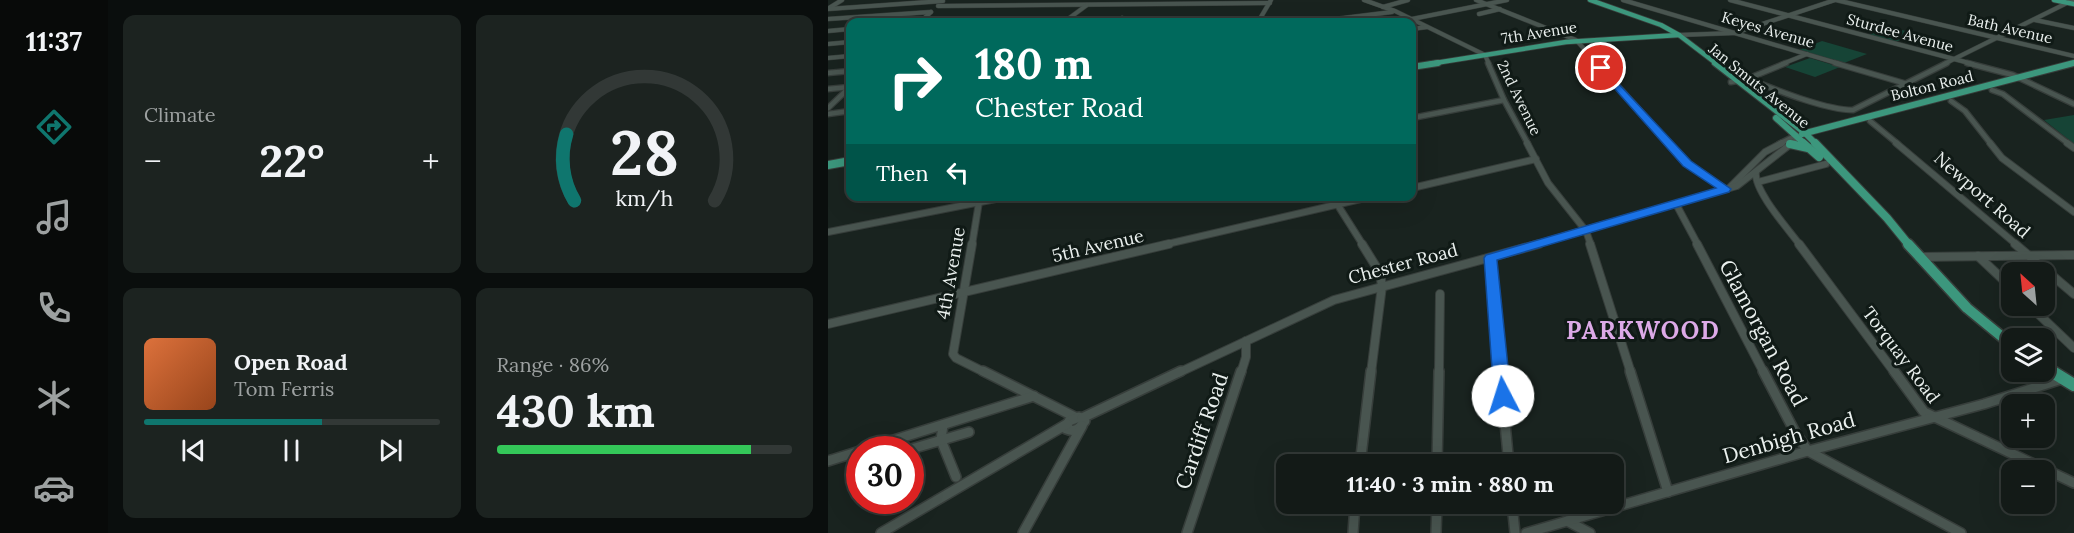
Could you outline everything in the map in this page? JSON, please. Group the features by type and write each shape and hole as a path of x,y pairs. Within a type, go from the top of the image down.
{"main road":[{"path":"1590,1 1606,0"},
{"path":"2054,0 2071,2"},
{"name":"Jan Smuts Avenue","path":"1590,1 1661,25 1679,35 1725,70 1745,79 1792,123 1826,164 1880,219 1894,230 1967,308 2001,336"},
{"name":"Jan Smuts Avenue","path":"1590,1 1645,21 1672,35 1803,136 1887,218 1894,230"},
{"name":"7th Avenue","path":"1416,66 1576,40 1679,35"},
{"name":"Bolton Road","path":"1803,136 1816,129 2074,63"},
{"name":"Bolton Road","path":"1803,136 1951,101 2074,68"},
{"path":"1792,123 1806,129 1816,129"},
{"path":"1790,144 1800,144 1813,150"},
{"path":"828,165 846,162"},
{"path":"2055,374 2074,385"}],"street":[{"path":"828,9 841,0"},
{"path":"828,9 944,0"},
{"path":"924,18 944,0"},
{"path":"1069,18 1094,0"},
{"name":"2nd Avenue","path":"1364,0 1410,18"},
{"path":"1383,7 1408,0"},
{"path":"1476,0 1576,40 1687,164 1715,183 1729,187"},
{"path":"1416,18 1507,0"},
{"name":"Keyes Avenue","path":"1623,0 1907,84"},
{"name":"Sturdee Avenue","path":"1730,0 2020,77 2074,104"},
{"path":"1679,35 1735,33 1836,0"},
{"name":"Bath Avenue","path":"1836,0 2074,56"},
{"path":"938,6 1271,1"},
{"path":"1260,18 1271,1"},
{"path":"1745,79 1844,110 1853,110 2071,2"},
{"path":"1479,14 1500,9"},
{"path":"1342,18 1395,11"},
{"path":"828,19 931,12"},
{"path":"2035,20 2074,28"},
{"name":"2nd Avenue","path":"1416,21 1485,55 1504,100 1548,183 1586,231"},
{"path":"1416,28 1427,27"},
{"path":"828,31 846,29"},
{"path":"828,44 846,42"},
{"path":"1731,82 1745,79 1807,54"},
{"path":"828,58 846,57"},
{"path":"828,73 846,71"},
{"path":"828,89 846,87"},
{"path":"1992,90 2003,94 2074,148"},
{"path":"828,108 846,91"},
{"path":"1416,117 1504,100"},
{"path":"1951,101 1965,111 2002,158 2074,212"},
{"path":"828,114 846,112"},
{"name":"Newport Road","path":"1870,121 2074,294"},
{"name":"Chester Road","path":"881,533 1075,423 1319,306 1382,286 1586,231 1729,187 1743,182 1780,150 1803,136"},
{"name":"Chester Road","path":"1729,187 1765,152 1803,136"},
{"path":"1416,187 1536,159"},
{"path":"1758,182 1826,164"},
{"name":"Torquay Road","path":"1756,172 1755,176 1769,203 1918,406 1930,417 2074,483"},
{"path":"1715,183 1729,187"},
{"path":"828,232 974,201"},
{"name":"4th Avenue","path":"979,201 953,354 956,358 1034,396"},
{"path":"1335,201 1380,273 1382,286 1361,454"},
{"name":"5th Avenue","path":"828,324 1354,201"},
{"name":"Glamorgan Road","path":"1676,204 1790,422 1808,451 1961,533"},
{"path":"1586,231 1668,492"},
{"path":"1919,256 2074,255"},
{"path":"1977,256 2001,279"},
{"path":"1490,258 1508,454"},
{"path":"1437,454 1440,294"},
{"path":"2040,316 2074,348"},
{"name":"Cardiff Road","path":"1187,533 1243,365 1246,341"},
{"name":"Denbigh Road","path":"1526,533 1808,451 1984,404 2062,379"},
{"path":"907,436 1034,396 1062,410 1075,423 1072,444 1023,533"},
{"path":"943,425 941,441 956,477"},
{"path":"924,446 969,432"},
{"path":"828,461 846,455"},
{"path":"1353,533 1354,514"},
{"path":"1436,533 1437,514"},
{"path":"1513,514 1515,533"},
{"path":"1567,521 1590,533"}],"green space":[{"path":"1888,27 1915,33 1896,42 1868,35"},
{"path":"1822,41 1867,54 1844,63 1799,50"},
{"path":"1810,58 1840,67 1815,77 1785,67"},
{"path":"2074,115 2074,144 2044,120"}],"district":[{"name":"PARKWOOD","path":"1643,331"}],"route":[{"path":"1503,396 1490,258 1725,189 1687,164 1601,68"}]}
